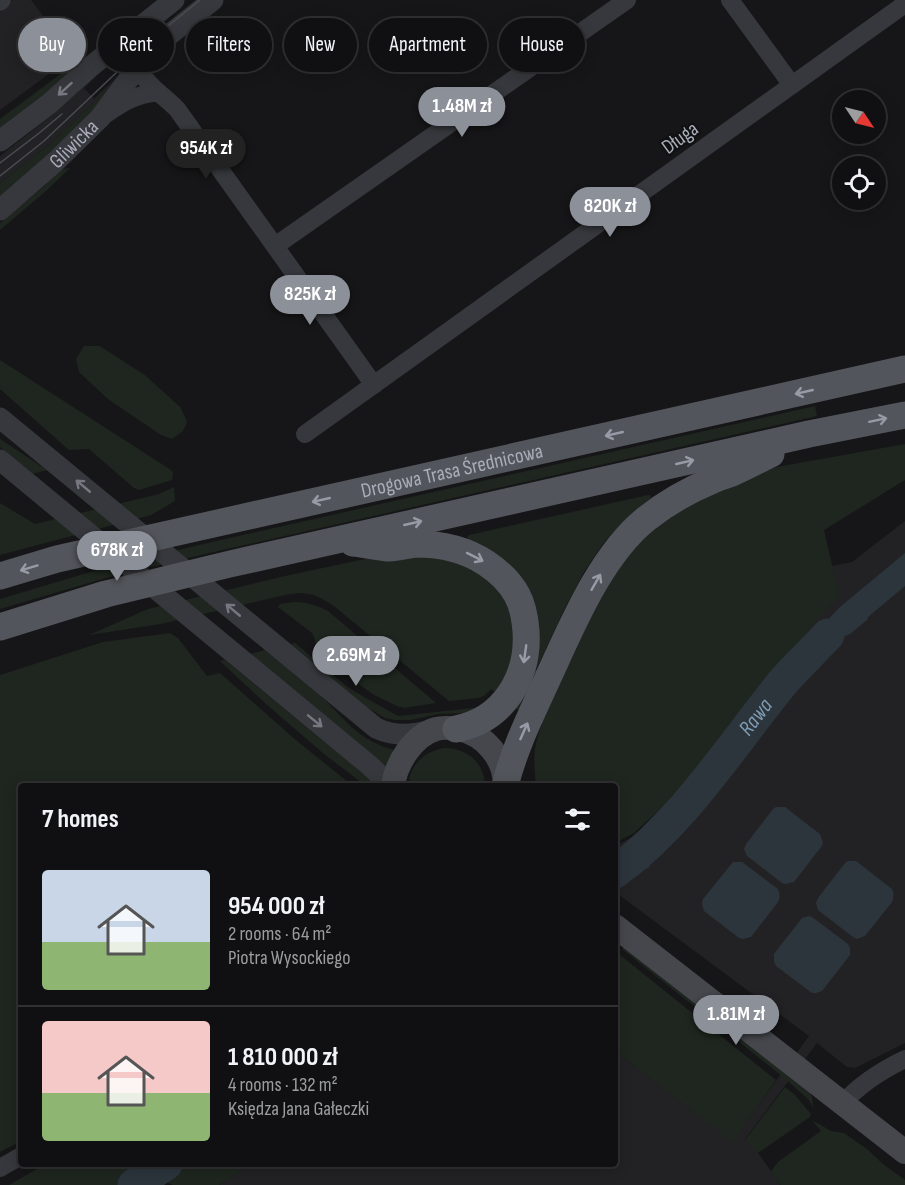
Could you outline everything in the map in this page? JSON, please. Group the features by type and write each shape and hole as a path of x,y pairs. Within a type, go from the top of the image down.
{"main road":[{"name":"Drogowa Trasa Średnicowa","path":"0,576 57,559 905,369"},
{"name":"Drogowa Trasa Średnicowa","path":"0,627 106,594 335,540 905,414"},
{"path":"506,783 516,750 569,633 605,567 628,536 644,520 687,492 734,472 809,434"},
{"path":"335,540 390,548 441,545 456,549 472,555 499,573 518,596 523,609 526,638 523,667 507,699 496,711 476,723 446,729 419,740 406,754 392,783"},
{"path":"446,729 464,730 479,738 492,749 501,764 505,783"},
{"path":"618,928 905,1152"}],"street":[{"path":"152,18 174,0"},
{"name":"Gliwicka","path":"174,31 213,0"},
{"path":"275,246 627,0"},
{"path":"730,0 792,85"},
{"name":"Długa","path":"305,434 792,85 895,6"},
{"path":"0,141 49,104 98,61"},
{"name":"Gliwicka","path":"0,210 55,162 100,118 134,72"},
{"path":"139,72 177,109 374,385"},
{"path":"100,118 129,99 158,92"},
{"path":"0,418 376,728 403,735 446,729"},
{"path":"0,460 388,783"},
{"path":"842,1104 868,1081 905,1059"},
{"path":"0,1168 18,1158"}],"shaded area":[{"path":"13,0 31,0 44,18 18,18 18,72 51,72 0,110 0,12"},
{"path":"63,72 70,72 0,129 0,119"},
{"path":"98,72 101,72 84,88 94,99 117,77 119,79 49,145 0,183 0,156 76,94"},
{"path":"119,79 91,114 0,198 0,183 49,145"},
{"path":"70,168 0,230 0,223 62,169"},
{"path":"84,346 100,346 146,376 181,408 187,422 183,431 172,439 161,435 108,399 79,372 76,359"},
{"path":"0,360 168,468 173,472 172,480 139,490 89,449 69,450 0,389"},
{"path":"815,406 817,416 205,554 106,578 0,609 0,599 97,570"},
{"path":"0,439 47,470 33,474 0,447"},
{"path":"905,444 905,480 824,530 839,595 746,703 674,796 634,833 618,841 618,783 536,783 535,748 542,725 535,722 577,629 651,522 771,468"},
{"path":"174,487 175,501 151,515 0,555 0,503 35,524 159,494"},
{"path":"650,495 651,498 619,526 603,544 584,572 537,668 531,700 525,715 513,706 536,648 467,537"},
{"path":"905,521 905,1043 855,1068 847,1067 817,1043 745,1139 753,1146 781,1185 219,1185 247,1167 618,1167 618,1053 732,1141 809,1036 618,894 618,844 636,835 660,808 822,568 852,562"},
{"path":"442,553 495,581 512,612 515,657 498,694 491,689 479,698 449,701 335,607 317,596 300,593 161,624 89,635 148,609 285,576 379,556"},
{"path":"905,553 905,586 850,634 814,654 799,669 795,664 821,627 840,607"},
{"path":"294,602 311,604 328,611 436,703 404,708 374,695 357,683 318,652 312,633 278,607 280,604"},
{"path":"170,633 178,638 207,676 220,673 297,741 349,783 18,783 18,1143 0,1152 0,675 103,642"},
{"path":"295,643 346,686 398,716 483,707 470,713 438,714 411,720 385,718 368,708 291,644"},
{"path":"265,650 313,689 361,735 394,750 386,766 250,654"},
{"path":"225,660 374,783 362,783 324,754 220,661"},
{"path":"437,749 460,751 473,758 478,763 485,783 412,783 409,779 414,767 421,758"},
{"path":"776,807 785,807 820,834 823,843 794,882 786,884 747,856 744,849"},
{"path":"848,861 856,861 892,889 893,894 892,902 865,936 857,939 818,910 816,903"},
{"path":"733,862 742,862 778,889 779,894 778,902 751,937 743,939 704,911 702,904 703,899"},
{"path":"809,916 848,944 850,948 850,955 822,991 816,993 812,993 776,966 774,962 774,954 802,918"},
{"path":"624,947 808,1090 812,1097 813,1108 809,1100 782,1076 622,949"},
{"path":"618,953 776,1080 732,1142 618,1053"},
{"path":"785,1087 811,1114 810,1117 758,1153 745,1140"},
{"path":"812,1120 831,1131 844,1133 867,1149 905,1180 905,1185 781,1185 771,1171 778,1162 821,1131"},
{"path":"41,1167 155,1167 128,1185 9,1185"},
{"path":"247,1167 219,1185 173,1185 162,1181 172,1168"}],"waterway":[{"name":"Rawa","path":"618,870 640,852 685,807 783,682 828,635"},
{"path":"624,865 636,863 647,866"},
{"name":"Rawa","path":"134,1185 161,1167"}],"tram line":[{"path":"0,176 44,141 152,39 200,0"},
{"path":"0,163 62,114"}]}
